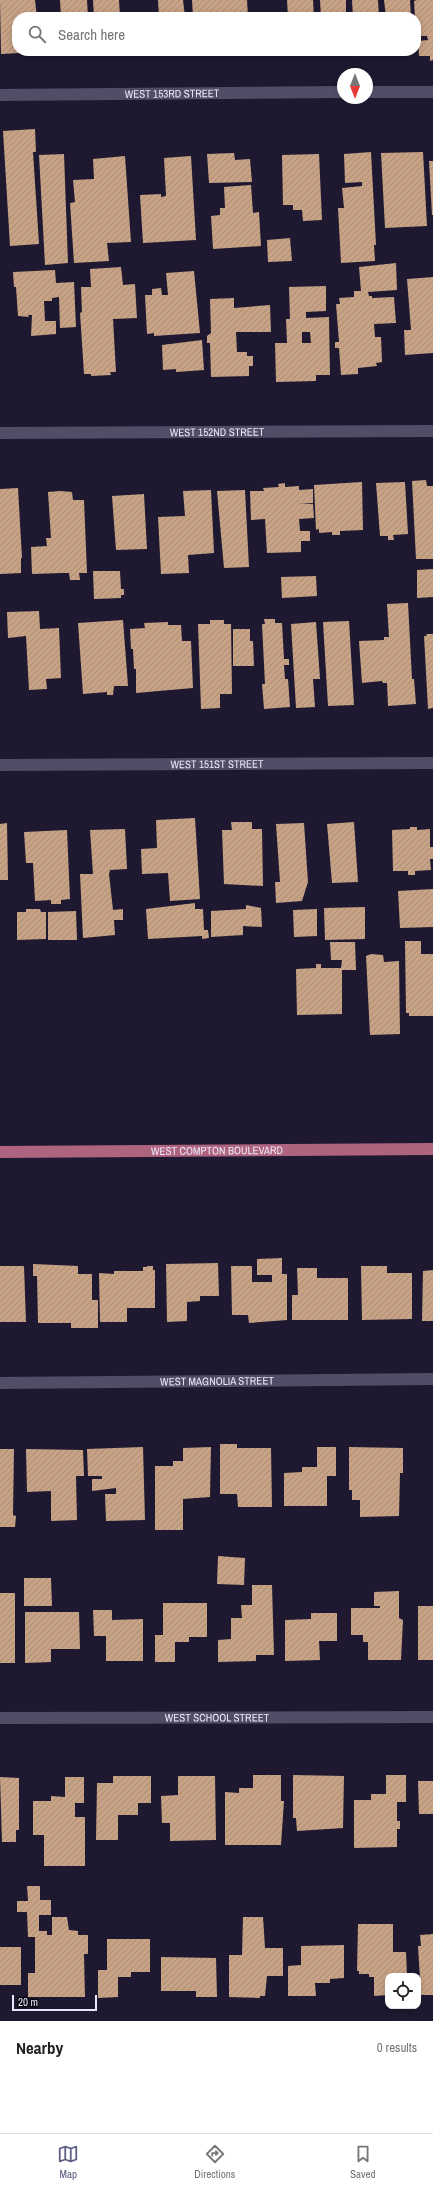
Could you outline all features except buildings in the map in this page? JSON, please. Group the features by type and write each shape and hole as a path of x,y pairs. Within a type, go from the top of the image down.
{"main road":[{"name":"WEST COMPTON BOULEVARD","path":"0,1152 433,1149"}],"street":[{"name":"WEST 153RD STREET","path":"0,95 337,92"},
{"path":"373,92 433,92"},
{"name":"WEST 152ND STREET","path":"0,433 433,431"},
{"name":"WEST 151ST STREET","path":"0,764 433,763"},
{"name":"WEST MAGNOLIA STREET","path":"0,1383 433,1379"},
{"name":"WEST SCHOOL STREET","path":"0,1718 433,1717"}]}
